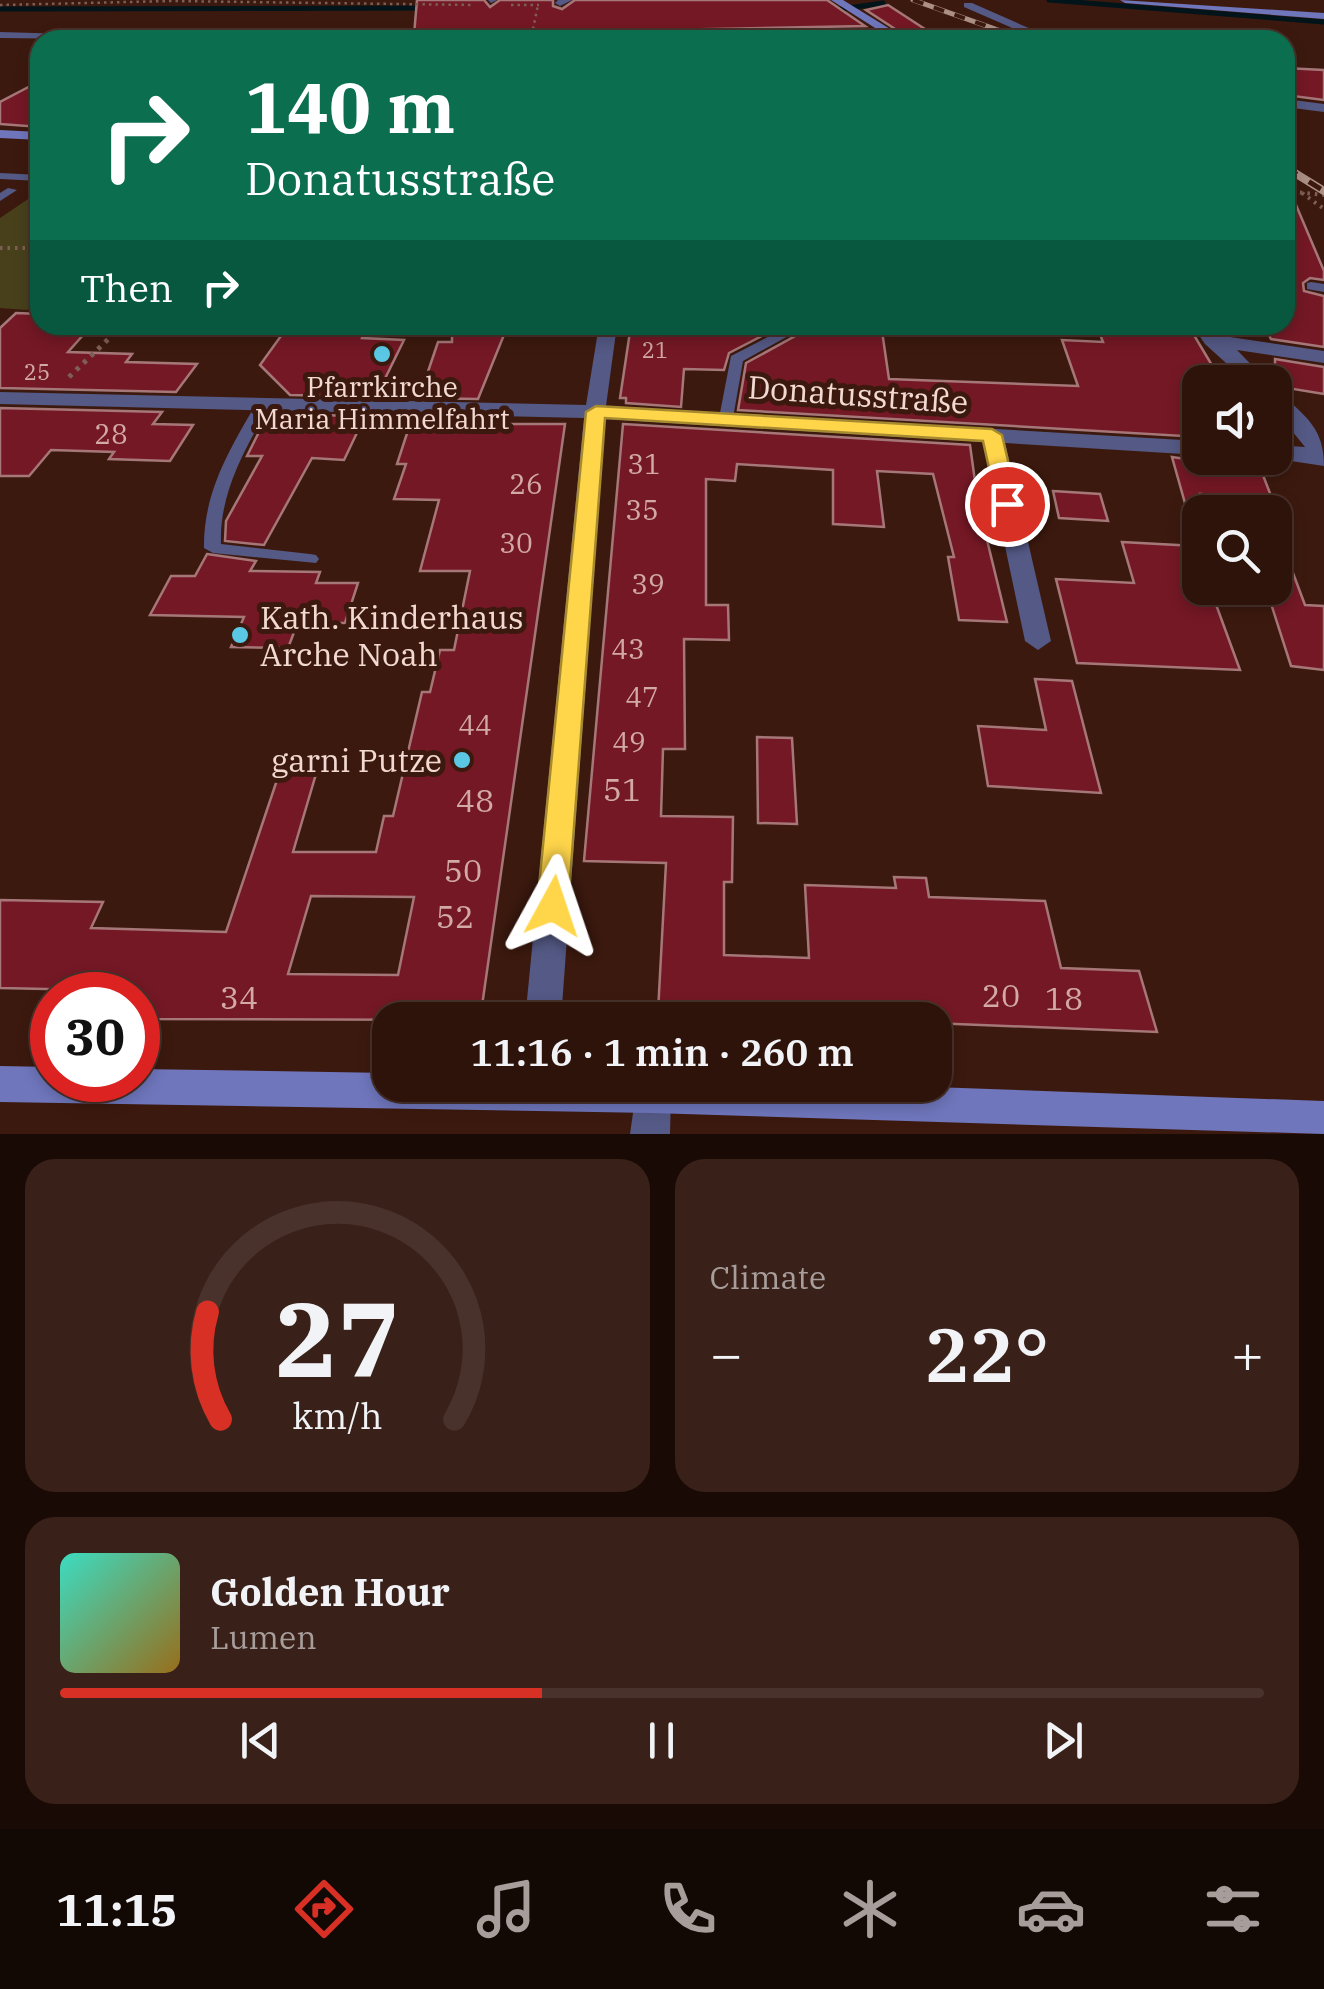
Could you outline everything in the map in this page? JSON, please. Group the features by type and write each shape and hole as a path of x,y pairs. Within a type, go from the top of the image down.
{"street":[{"path":"1125,0 1324,16"},
{"path":"844,5 883,30"},
{"path":"968,5 1027,30"},
{"path":"0,35 30,36"},
{"path":"1295,104 1324,108"},
{"path":"0,134 30,136"},
{"path":"545,1002 596,412 607,335"},
{"path":"1210,335 1241,365"},
{"path":"1221,335 1324,357"},
{"name":"Donatusstraße","path":"0,398 596,412 1182,447"},
{"path":"1292,416 1323,457"},
{"name":"Donatusstraße","path":"992,435 1038,641"},
{"path":"1292,454 1323,457"},
{"path":"0,1084 372,1087"},
{"path":"650,1134 652,1102"},
{"path":"848,1102 1324,1119"}],"lane":[{"path":"0,176 30,178"},
{"path":"0,198 12,190"},
{"path":"726,418 736,359 782,335"},
{"path":"262,404 235,453 211,527 213,548 310,560"}],"path":[{"path":"66,3 73,0"},
{"path":"350,0 359,3"},
{"path":"0,5 564,2"},
{"path":"536,13 538,7"},
{"path":"1295,192 1324,194"},
{"path":"1301,192 1324,209"},
{"path":"0,248 30,248"},
{"path":"46,399 113,335"}],"shaded area":[{"path":"30,198 27,310 0,308 0,218"}],"building":[{"path":"417,0 484,0 490,7 500,0 553,0 553,6 562,9 575,0 827,0 865,26 665,30 414,30"},
{"path":"888,5 926,30 897,30 866,10"},
{"path":"1295,69 1324,70 1324,100 1295,96"},
{"path":"30,86 30,126 0,124 0,102"},
{"path":"1295,203 1324,271 1324,280 1310,278 1303,283 1304,291 1324,296 1324,347 1271,339 1269,335 1295,335"},
{"path":"16,313 30,314 30,335 83,335 68,352 132,354 126,362 197,364 176,392 0,388 0,328"},
{"path":"282,335 363,335 362,338 404,340 376,397 290,395 260,365"},
{"path":"452,335 504,335 478,399 419,398 438,342 452,342"},
{"path":"629,335 764,335 729,353 724,370 684,369 681,407 626,403 626,398 620,398"},
{"path":"797,335 883,335 889,379 1078,386 1062,340 1103,342 1100,335 1194,335 1212,365 1182,365 1182,436 738,410 746,363"},
{"path":"1275,359 1324,367 1324,394 1292,389 1292,365 1275,365"},
{"path":"0,408 162,412 153,424 193,425 170,461 109,459 114,452 51,450 29,476 0,476"},
{"path":"311,415 365,416 344,460 312,458 264,545 225,541 226,521 262,456 247,456 262,426 324,428"},
{"path":"412,418 470,419 468,424 565,424 483,1002 372,1002 372,1020 160,1019 160,972 30,972 30,989 0,988 0,900 103,902 91,928 226,932 279,774 316,774 293,852 376,852 384,816 393,816 422,692 430,692 440,650 454,650 470,571 420,571 439,500 394,499 406,464 397,464","holes":["311,896 414,897 398,975 288,974"]},
{"path":"623,424 970,445 978,503 1007,622 959,620 948,557 954,557 933,474 877,471 884,527 833,524 833,470 737,464 735,481 706,479 706,605 728,605 729,640 684,639 685,749 663,749 661,816 733,817 732,882 724,882 724,955 809,958 805,885 896,888 894,877 926,878 929,897 1045,901 1061,968 1139,971 1157,1032 952,1024 952,1002 659,1002 666,863 584,861"},
{"path":"1172,457 1182,458 1182,475 1263,475 1271,495 1200,494 1183,495"},
{"path":"1053,491 1100,494 1108,521 1059,518"},
{"path":"1122,542 1182,545 1182,605 1216,605 1240,670 1077,663 1056,579 1134,583"},
{"path":"207,554 256,561 250,571 320,572 316,583 358,583 345,623 298,622 288,648 231,647 244,617 150,615 171,576 195,576"},
{"path":"1292,570 1305,605 1324,606 1324,670 1291,666 1271,605 1292,605"},
{"path":"1035,679 1072,681 1101,793 988,786 978,726 1046,730"},
{"path":"757,737 792,738 797,824 758,823"}],"waterway":[{"path":"1049,0 1324,22"},
{"path":"841,9 883,3"},
{"path":"0,9 429,8"}],"railway":[{"path":"913,0 998,30"},
{"path":"1295,173 1324,191"}],"place":[{"name":"Pfarrkirche Maria Himmelfahrt","path":"382,354"},
{"name":"Kath. Kinderhaus Arche Noah","path":"240,635"},
{"name":"garni Putze","path":"462,760"}],"route":[{"path":"553,906 596,412 992,435 1007,504"}]}
